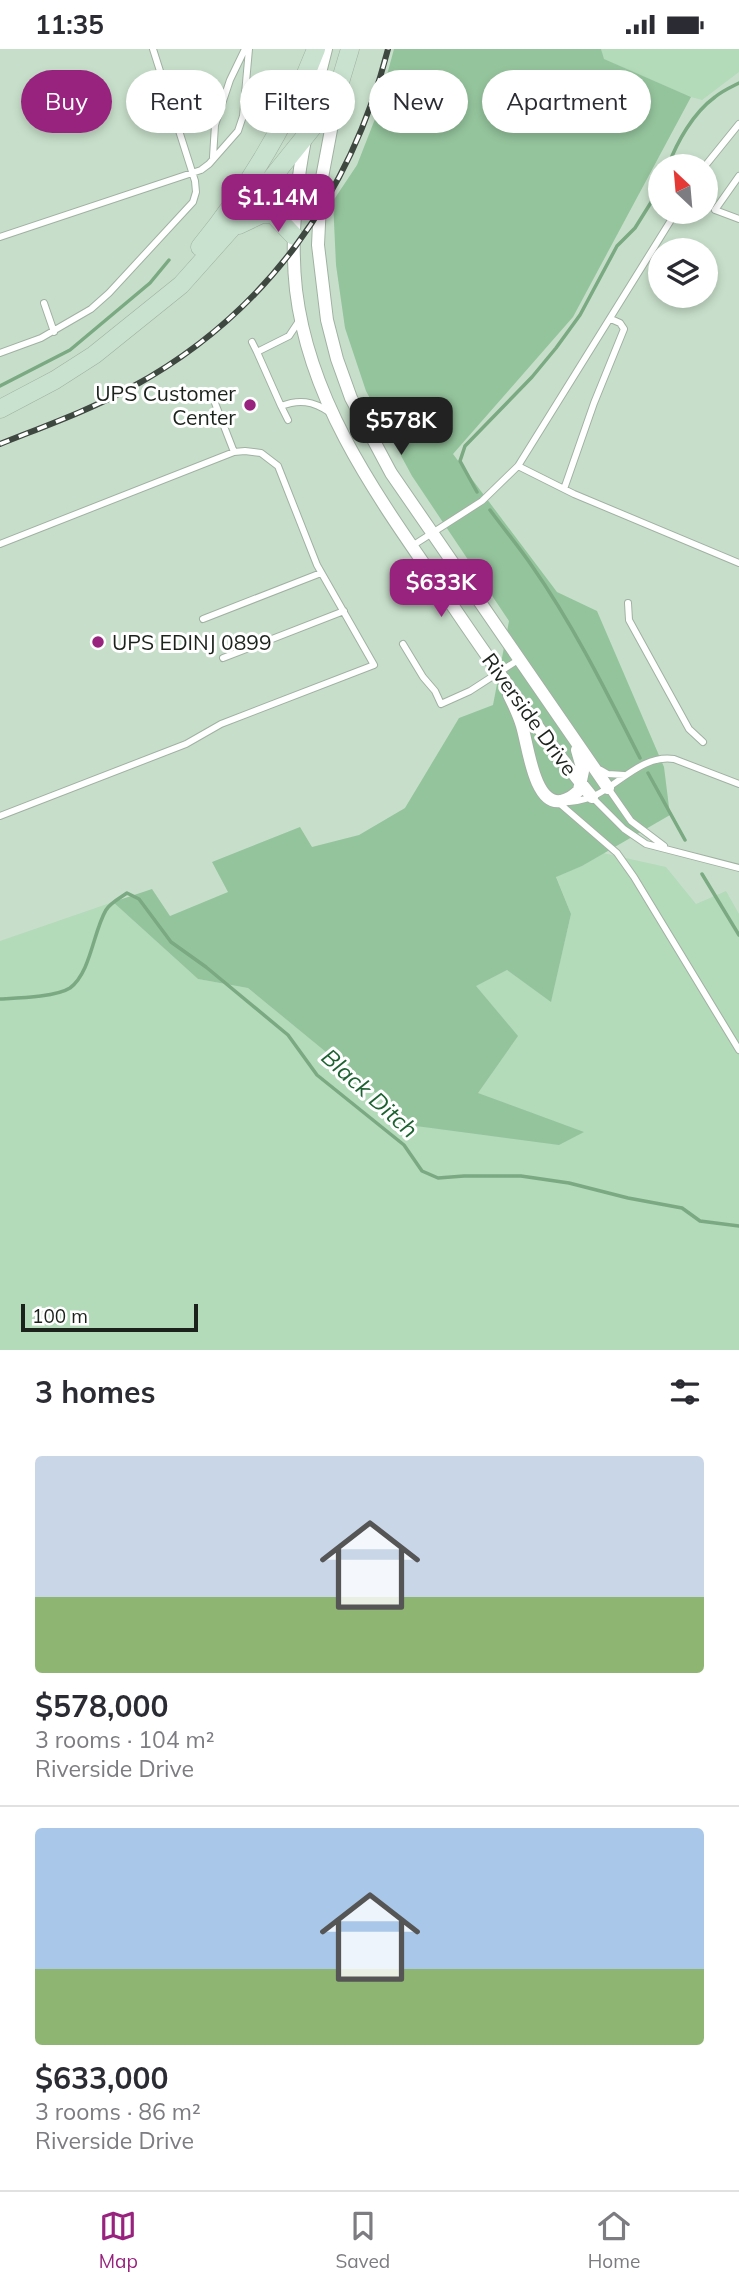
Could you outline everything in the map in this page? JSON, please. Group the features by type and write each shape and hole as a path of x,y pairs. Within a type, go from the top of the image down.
{"main road":[{"path":"134,323 187,264 240,196 283,124 316,49"},
{"name":"Riverside Drive","path":"345,70 350,49"},
{"path":"0,409 82,363 181,285 230,230 309,133"},
{"path":"230,230 255,216 267,213 279,218 294,236"}],"street":[{"name":"Riverside Drive","path":"326,49 305,138 294,236 295,276 301,316 314,366 331,414 367,479 412,547 498,673 592,797"},
{"name":"Riverside Drive","path":"330,133 318,215 320,268 327,320 340,368 360,417 391,473 608,788"},
{"path":"498,673 522,724 540,790 548,799 566,800 582,785 582,763 572,739"}],"lane":[{"path":"0,353 54,332 79,317 101,300 190,207 196,192 193,173 153,49"},
{"path":"213,159 215,125 230,80 247,49"},
{"path":"0,237 205,167 238,131 242,121 247,49"},
{"path":"715,154 739,124"},
{"path":"718,206 739,176"},
{"path":"718,211 739,219"},
{"path":"412,547 482,501 518,466 669,224"},
{"path":"44,303 54,332"},
{"path":"257,352 293,333 301,316"},
{"path":"564,489 594,403 624,329 620,323 611,319"},
{"path":"252,342 288,420"},
{"path":"281,406 312,402 331,414"},
{"path":"215,403 234,452"},
{"path":"0,544 234,452 261,453 278,466 321,573 374,665 221,724 186,744 0,816"},
{"path":"518,466 564,489 739,563"},
{"path":"203,619 321,573"},
{"path":"628,603 629,620 689,729 703,742"},
{"path":"223,659 344,611"},
{"path":"403,645 441,704 470,691 518,660"},
{"path":"557,801 573,802 592,797 625,775 657,759 669,758 739,784"},
{"path":"591,761 608,774 625,775"},
{"path":"608,788 631,821 668,849"},
{"path":"592,797 607,814 646,844 739,868"},
{"path":"557,801 617,853 739,1050"}],"shaded area":[{"path":"0,49 739,49 739,1350 0,1350"},
{"path":"601,49 739,49 739,72 702,100 651,80 651,70 628,70 603,59"},
{"path":"603,853 666,867 696,904 726,891 739,914 739,1350 0,1350 0,941 113,902 198,979 248,988 416,1126 478,1093 476,985 507,970 551,1001 571,914 556,876 582,866"}],"green space":[{"path":"394,49 601,49 604,59 629,70 482,70 482,133 651,133 651,80 691,97 660,154 648,154 648,177 573,317 453,454 557,592 597,611 664,767 670,815 582,866 556,877 571,914 551,1002 507,970 476,986 518,1036 478,1093 584,1132 559,1145 416,1126 248,988 198,979 113,902 152,889 170,916 228,892 212,862 300,827 312,847 359,835 405,808 459,718 493,705 509,621 412,476 366,391 345,328 336,265 333,201 357,165 370,133 468,133 468,70 388,70"}],"waterway":[{"path":"673,154 700,111 718,95 739,83"},
{"path":"477,492 460,461 465,446 532,377 556,348 580,315 617,246 635,228 648,207"},
{"path":"0,386 70,350 150,283 169,260"},
{"path":"490,510 562,612 640,758"},
{"path":"648,773 685,840"},
{"path":"702,874 739,935"},
{"name":"Black Ditch","path":"0,999 46,995 70,988 83,972 106,910 127,893 139,899 171,942 206,967 288,1035 317,1075 404,1145 422,1171 438,1178 521,1176 569,1183 682,1208 700,1221 739,1226"}],"railway":[{"path":"0,444 132,387 180,358 223,324 262,287 296,245 326,201 351,153 372,102 388,49"}],"place":[{"name":"UPS Customer Center","path":"250,405"},
{"name":"UPS EDINJ 0899","path":"98,642"}]}
